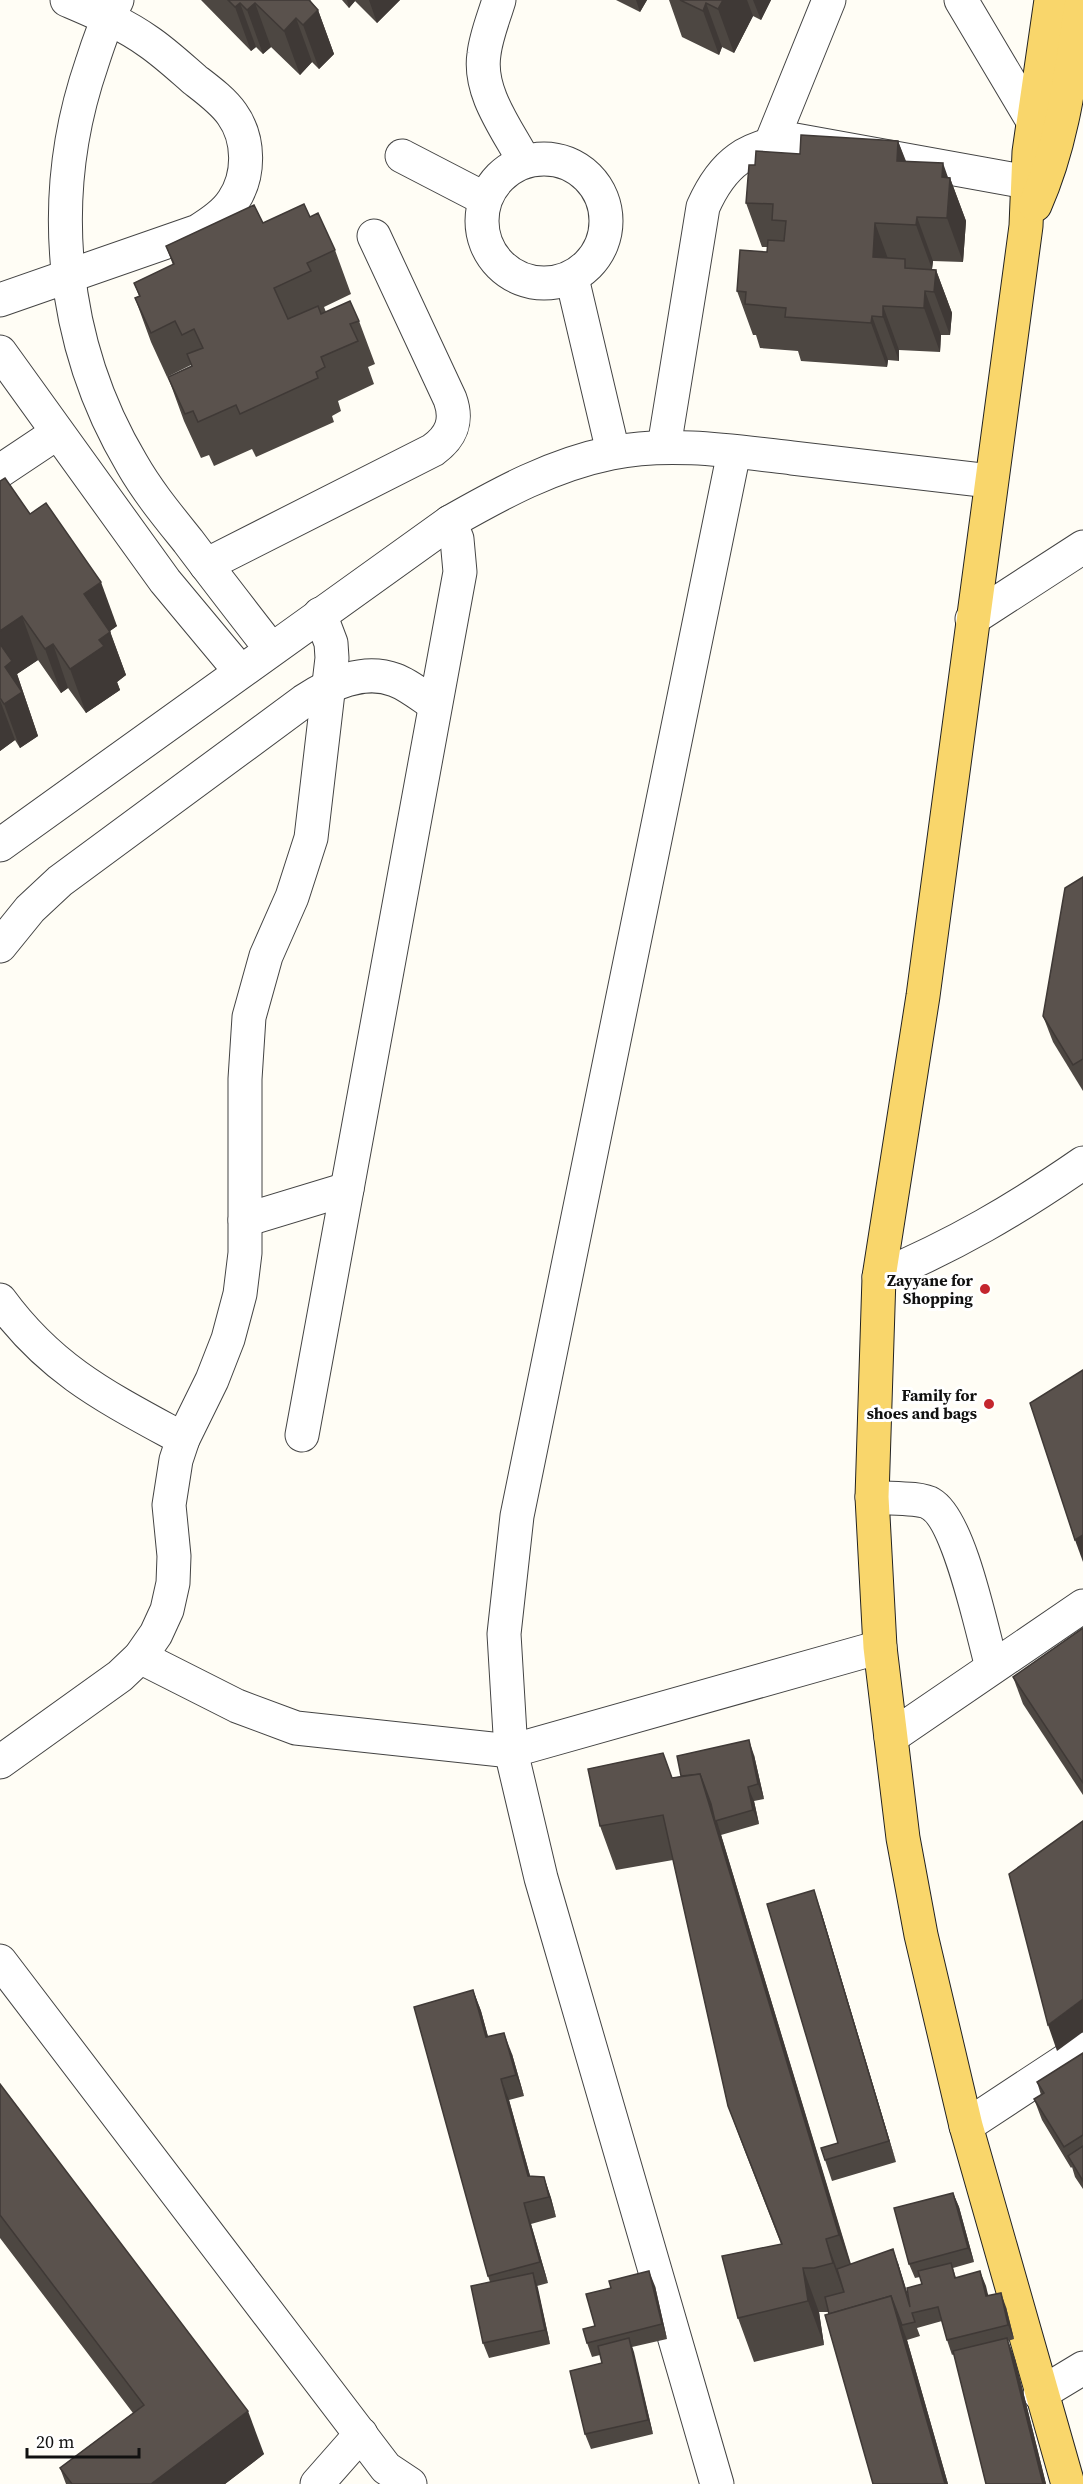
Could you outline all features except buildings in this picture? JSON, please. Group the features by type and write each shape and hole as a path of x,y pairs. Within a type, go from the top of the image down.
{"main road":[{"path":"1051,0 1027,182 1026,226 990,481 923,996 879,1277 872,1497 880,1647 903,1838 921,1935 966,2126 1040,2394 1068,2484"},
{"path":"1026,226 1058,145 1082,0"}],"street":[{"path":"0,300 198,231 218,218 233,202 243,181 246,158 243,136 233,115 218,98 112,9 67,0"},
{"path":"499,0 484,54 483,74 488,94 524,161"},
{"path":"771,143 829,0"},
{"path":"961,0 1034,123"},
{"path":"112,9 83,88 70,146 64,204 67,276 75,323 86,364 116,435 151,494 270,649"},
{"path":"664,447 703,207 713,185 729,166 748,152 771,143 795,140 1027,182"},
{"path":"402,156 485,199"},
{"path":"543,159 562,161 579,169 593,181 602,198 607,216 605,234 599,252 587,267 572,278 554,284 535,284 517,278 501,268 489,253 483,236 481,217 485,199 494,183 508,170 524,161 543,159"},
{"path":"206,565 433,450 445,441 452,429 453,408 450,399 374,236"},
{"path":"572,278 613,452"},
{"path":"0,352 165,581 240,671"},
{"path":"0,471 57,433"},
{"path":"0,845 450,522 506,490 567,464 613,452 664,447 734,452 990,481"},
{"path":"717,2484 541,1878 511,1751 504,1634 517,1516 734,452"},
{"path":"302,1434 460,572 457,539 450,522"},
{"path":"972,620 1083,547"},
{"path":"0,1762 120,1676 140,1657 156,1634 167,1610 173,1583 174,1556 169,1505 171,1481 183,1439 212,1380 228,1339 240,1294 245,1253 245,1079 249,1017 266,956 292,897 311,838 332,658 331,643 320,614"},
{"path":"0,946 30,909 60,881 328,685 351,678 372,677 395,680 435,705"},
{"path":"879,1277 928,1257 968,1237 1026,1202 1083,1163"},
{"path":"245,1220 347,1189"},
{"path":"0,1300 17,1323 45,1353 77,1379 183,1439"},
{"path":"872,1497 928,1502 941,1511 956,1537 992,1667"},
{"path":"891,1737 1083,1606"},
{"path":"140,1657 237,1706 296,1728 511,1751 880,1647"},
{"path":"0,1961 395,2478"},
{"path":"966,2126 1083,2049"},
{"path":"1040,2394 1083,2368"},
{"path":"317,2484 361,2434"}],"place":[{"name":"Zayyane for Shopping","path":"985,1289"},
{"name":"Family for shoes and bags","path":"989,1404"}]}
